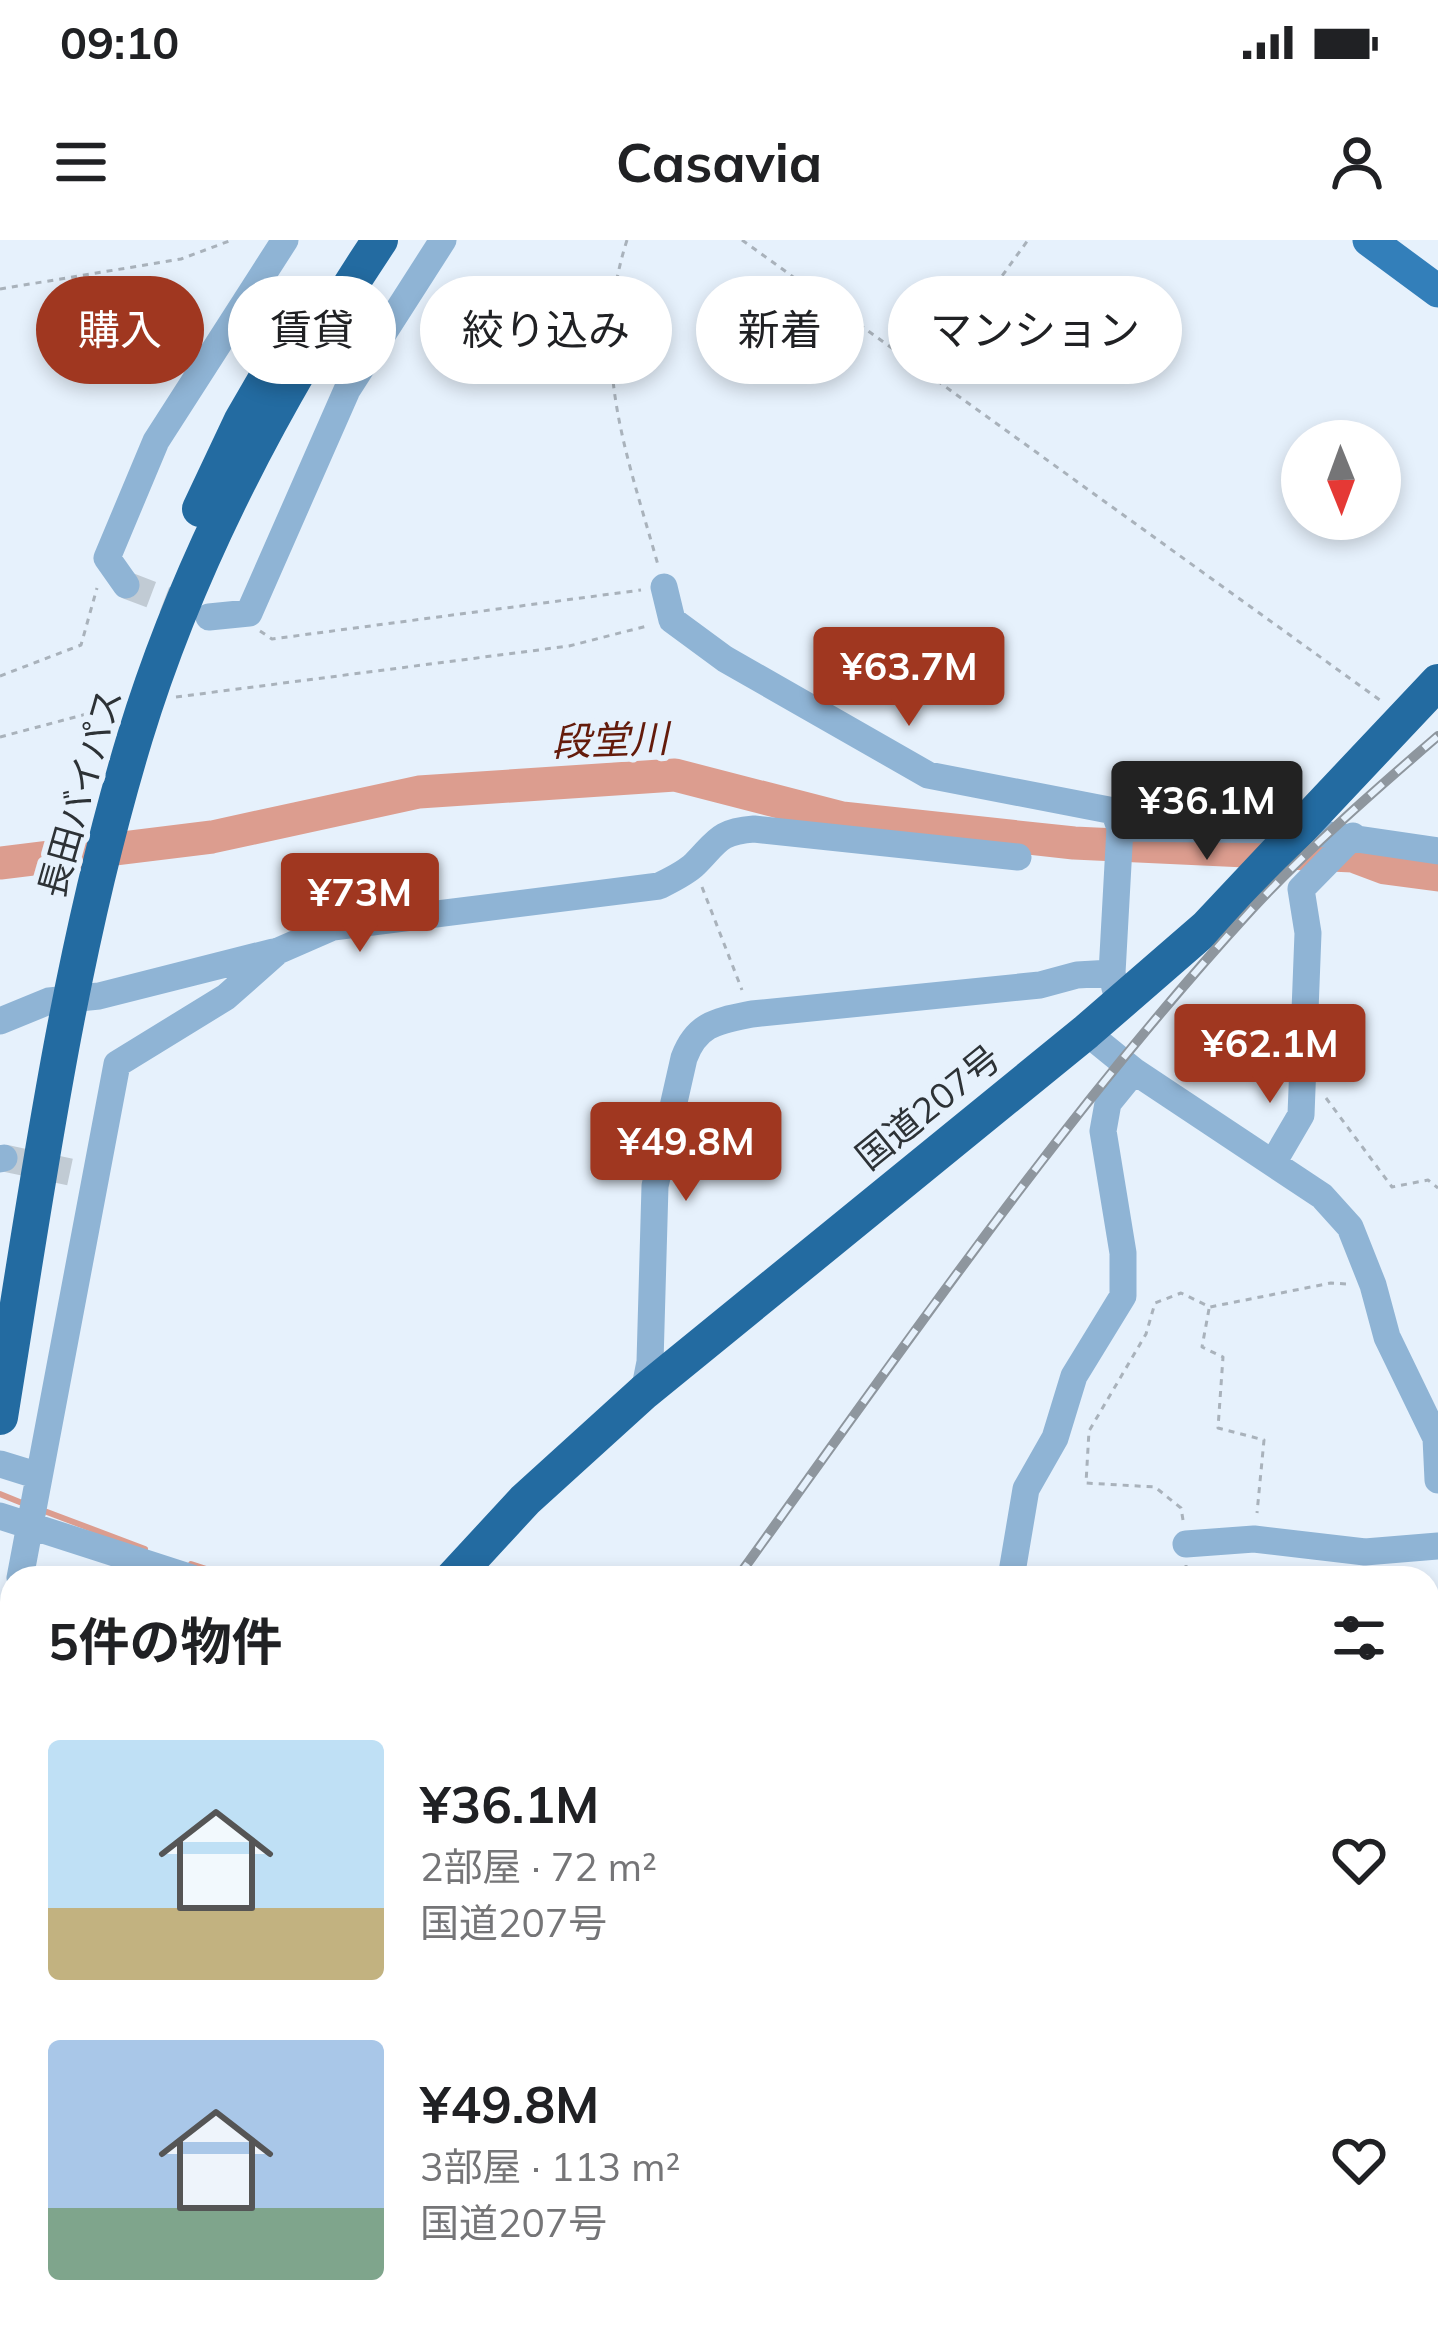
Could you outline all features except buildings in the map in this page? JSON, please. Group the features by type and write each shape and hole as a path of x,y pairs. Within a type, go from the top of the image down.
{"highway":[{"name":"長田バイパス","path":"0,1264 63,984 165,592 242,420 282,345 355,240"},
{"name":"長田バイパス","path":"130,721 230,499 311,343 390,245"},
{"name":"国道207号","path":"464,1566 525,1500 644,1392 1085,1032 1116,989 1207,927 1438,682"},
{"name":"長田バイパス","path":"0,1417 63,984"}],"main road":[{"path":"1369,240 1433,276"}],"street":[{"path":"126,585 106,558 156,442 285,240"},
{"path":"209,617 249,614 347,389 443,240"},
{"path":"390,245 426,266"},
{"path":"644,1392 650,1362 655,1186 691,1040 706,1024 752,1014 1116,989 1120,842 1114,811 928,775 799,704 672,620 664,587"},
{"path":"0,1021 63,984 100,996 278,950 333,927 659,886 694,866 708,845 730,831 754,829 1018,857"},
{"path":"1120,842 1293,832 1438,851"},
{"path":"1273,1163 1301,1115 1308,933 1300,889 1352,837"},
{"path":"22,1566 83,1177 117,1064 226,997 278,950"},
{"path":"1085,1032 1134,1071 1322,1196 1350,1228 1387,1337 1428,1393 1438,1480"},
{"path":"1013,1566 1026,1490 1055,1438 1073,1376 1123,1296 1123,1253 1103,1131 1108,1103 1134,1071"},
{"path":"0,1464 35,1505 166,1566"},
{"path":"0,1516 35,1505"},
{"path":"1186,1544 1255,1539 1365,1552 1438,1546"}],"path":[{"path":"0,289 181,259 232,240"},
{"path":"249,614 272,639 664,587 613,403 609,318 627,240"},
{"path":"742,240 888,344"},
{"path":"1002,276 1028,240"},
{"path":"943,384 1405,718"},
{"path":"0,676 81,644 106,558"},
{"path":"0,736 130,721 568,646 672,620"},
{"path":"694,866 752,1014"},
{"path":"1304,1061 1330,1106 1392,1186 1428,1180 1438,1188"},
{"path":"1186,1544 1181,1508 1155,1487 1086,1483 1089,1431 1146,1334 1155,1303 1181,1293 1210,1307 1330,1283 1373,1285"},
{"path":"1210,1307 1202,1347 1223,1357 1218,1428 1264,1440 1255,1539"}],"waterway":[{"name":"段堂川","path":"0,863 212,837 419,792 675,775 842,818 1074,843 1353,856 1385,868 1438,875"},
{"path":"0,1494 27,1505"},
{"path":"39,1509 145,1549"},
{"path":"191,1564 197,1566"}],"tunnel":[{"path":"126,585 200,613"},
{"path":"4,1158 70,1172"}],"railway":[{"path":"746,1566 922,1321 1114,1069 1274,886 1438,736"}]}
